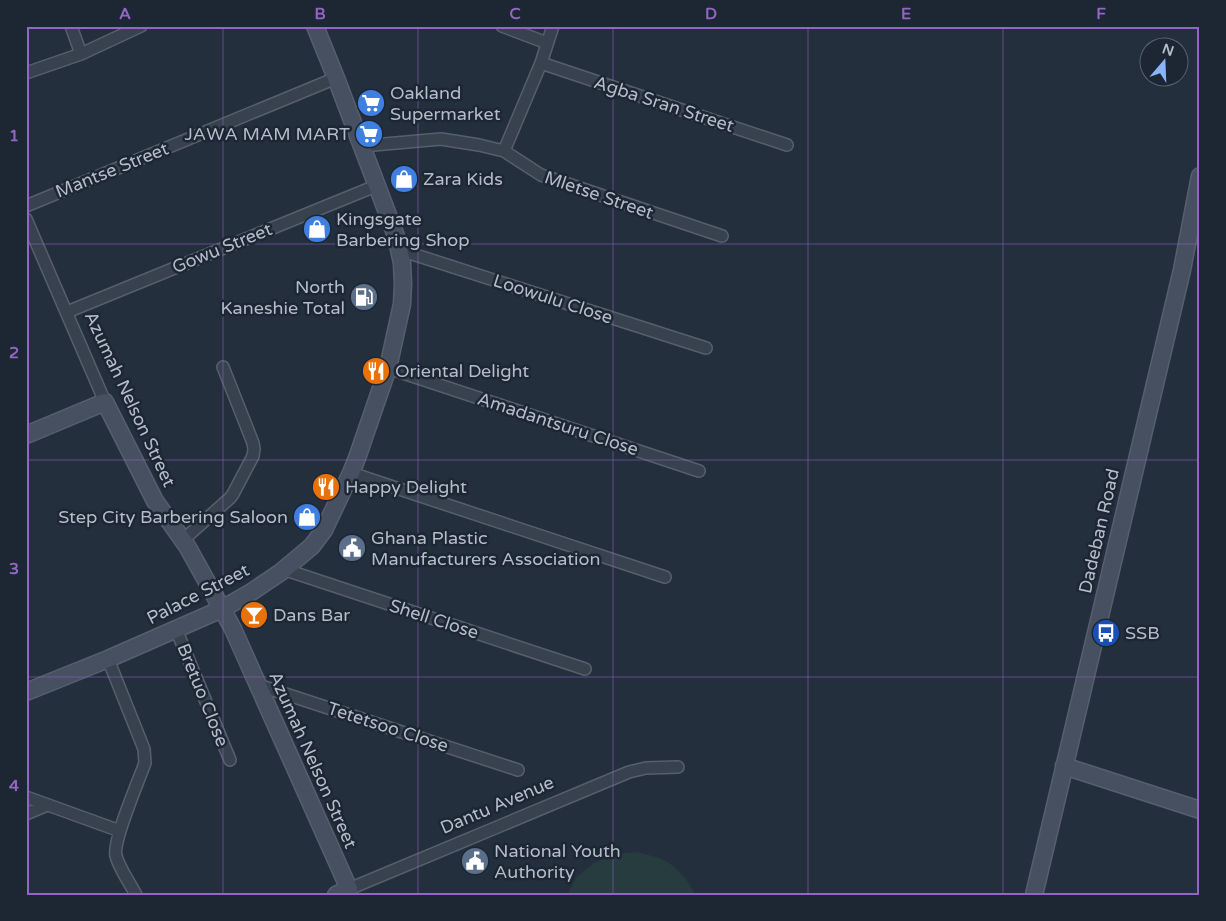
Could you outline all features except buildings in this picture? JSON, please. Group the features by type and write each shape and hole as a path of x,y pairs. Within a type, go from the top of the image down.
{"street":[{"path":"71,26 81,54"},
{"path":"26,73 81,54 141,26"},
{"name":"Palace Street","path":"26,692 108,659 222,609 250,593 312,546 324,530 351,473 388,368 402,304 403,273 400,250 378,185 315,26"},
{"path":"502,26 547,42"},
{"path":"504,151 541,63 553,26"},
{"name":"Agba Sran Street","path":"541,63 787,145"},
{"name":"Mantse Street","path":"26,206 336,78"},
{"name":"Mletse Street","path":"362,146 441,139 504,151 541,175 722,236"},
{"name":"Dadeban Road","path":"1034,895 1180,280 1200,176"},
{"name":"Gowu Street","path":"67,312 378,185"},
{"name":"Azumah Nelson Street","path":"26,219 106,402 156,500 183,540 222,609 258,685 342,892"},
{"name":"Loowulu Close","path":"400,250 706,348"},
{"path":"183,540 230,498 254,453 253,443 223,367"},
{"name":"Amadantsuru Close","path":"388,368 699,471"},
{"path":"26,435 106,402"},
{"path":"351,473 664,576"},
{"name":"Shell Close","path":"283,569 585,669"},
{"name":"Bretuo Close","path":"176,629 230,760"},
{"path":"108,659 144,749 146,760 120,831 115,851 136,895"},
{"name":"Tetetsoo Close","path":"258,685 518,770"},
{"path":"1064,766 1200,810"},
{"name":"Dantu Avenue","path":"342,892 629,772 646,768 678,767"},
{"path":"26,796 120,831"},
{"path":"26,814 47,805"}],"green space":[{"path":"637,852 662,859 674,867 685,877 695,895 567,895 577,877 594,863 615,854"}],"place":[{"name":"Oakland Supermarket","path":"371,103"},
{"name":"JAWA MAM MART","path":"369,134"},
{"name":"Zara Kids","path":"404,179"},
{"name":"Kingsgate Barbering Shop","path":"317,229"},
{"name":"North Kaneshie Total","path":"364,297"},
{"name":"Oriental Delight","path":"376,371"},
{"name":"Happy Delight","path":"326,487"},
{"name":"Step City Barbering Saloon","path":"307,517"},
{"name":"Ghana Plastic Manufacturers Association","path":"352,548"},
{"name":"Dans Bar","path":"254,615"},
{"name":"SSB","path":"1106,633"},
{"name":"National Youth Authority","path":"475,861"}]}
